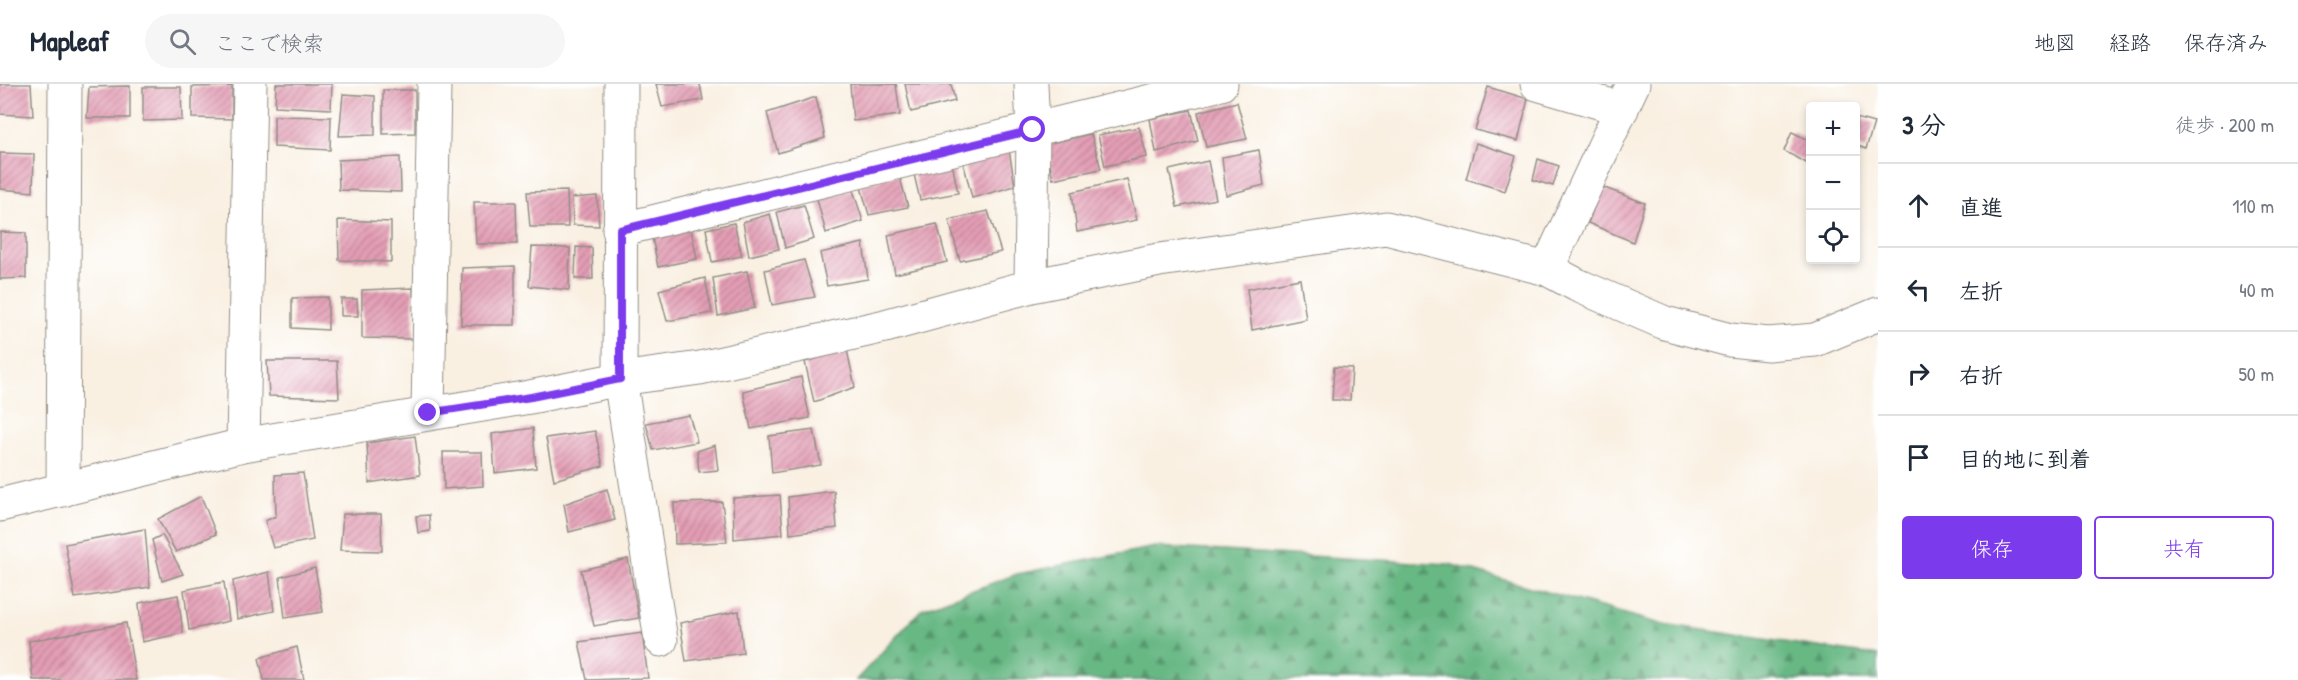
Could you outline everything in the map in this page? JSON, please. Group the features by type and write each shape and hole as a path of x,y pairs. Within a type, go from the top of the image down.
{"street":[{"path":"63,490 65,84"},
{"path":"243,445 250,84"},
{"path":"428,413 434,84"},
{"path":"621,84 620,379 661,640"},
{"path":"1031,84 1033,130 1031,286"},
{"path":"620,230 1221,84"},
{"path":"1537,84 1627,96 1547,269"},
{"path":"0,505 243,445 531,397 620,379 700,368 885,326 1031,286 1159,260 1386,228 1547,269 1577,285 1665,323 1730,340 1768,344 1815,340 1878,314"}],"green space":[{"path":"1155,547 1449,564 1657,623 1878,656 1878,680 856,680 922,609 1017,574"}],"building":[{"path":"0,84 31,84 33,116 0,114"},
{"path":"276,84 332,84 331,109 275,106"},
{"path":"656,84 700,84 703,100 662,107"},
{"path":"850,84 896,84 900,115 853,121"},
{"path":"905,84 951,84 955,101 911,112"},
{"path":"130,86 130,118 87,118 89,87"},
{"path":"232,86 232,119 192,118 192,87"},
{"path":"143,87 181,87 182,120 143,121"},
{"path":"1488,87 1528,99 1518,141 1475,130"},
{"path":"383,90 415,90 415,133 383,134"},
{"path":"343,94 375,96 375,135 339,136"},
{"path":"816,97 825,138 778,153 767,113"},
{"path":"1237,102 1247,139 1206,147 1198,112"},
{"path":"1191,110 1198,141 1156,152 1150,119"},
{"path":"274,116 331,117 330,150 274,147"},
{"path":"1860,119 1874,123 1866,149 1860,147"},
{"path":"1139,127 1147,157 1105,166 1098,135"},
{"path":"1792,132 1806,139 1806,163 1784,151"},
{"path":"1091,134 1101,169 1053,179 1046,144"},
{"path":"1476,143 1516,156 1505,191 1466,179"},
{"path":"1009,150 1015,186 972,198 963,161"},
{"path":"1259,150 1264,185 1226,195 1222,157"},
{"path":"0,153 34,154 33,192 0,189"},
{"path":"400,157 401,192 339,190 338,160"},
{"path":"951,158 958,193 920,200 913,170"},
{"path":"1538,159 1559,166 1553,186 1533,180"},
{"path":"1208,161 1216,199 1177,207 1169,170"},
{"path":"899,174 908,207 869,215 860,184"},
{"path":"1127,179 1137,220 1077,232 1072,192"},
{"path":"1602,187 1645,203 1633,242 1588,223"},
{"path":"853,190 863,221 826,233 817,199"},
{"path":"567,191 568,227 530,227 527,192"},
{"path":"597,196 599,226 573,225 572,198"},
{"path":"474,202 516,202 517,244 476,244"},
{"path":"804,205 814,239 785,248 777,212"},
{"path":"988,211 1001,252 960,261 949,220"},
{"path":"770,214 779,249 749,256 743,222"},
{"path":"338,220 391,222 391,262 339,260"},
{"path":"734,223 742,256 712,262 706,229"},
{"path":"690,224 697,259 658,267 651,232"},
{"path":"937,224 947,262 895,274 888,235"},
{"path":"0,232 26,233 26,278 0,279"},
{"path":"863,243 868,279 827,286 820,253"},
{"path":"532,247 570,248 569,290 529,286"},
{"path":"576,247 592,248 593,279 575,279"},
{"path":"804,260 815,297 772,305 765,270"},
{"path":"515,266 515,325 461,325 462,268"},
{"path":"747,271 755,308 718,316 713,278"},
{"path":"705,278 712,313 667,321 659,290"},
{"path":"1300,279 1306,319 1252,330 1247,289"},
{"path":"413,288 414,339 362,338 362,290"},
{"path":"328,297 328,330 292,328 292,298"},
{"path":"341,299 357,299 358,316 341,316"},
{"path":"847,350 855,387 814,402 805,362"},
{"path":"267,361 337,361 339,398 269,396"},
{"path":"1334,367 1352,368 1350,400 1332,400"},
{"path":"801,377 810,418 751,429 743,391"},
{"path":"689,415 697,442 653,450 646,423"},
{"path":"533,428 536,468 495,473 492,434"},
{"path":"814,430 821,465 772,473 769,436"},
{"path":"595,431 603,466 554,480 546,438"},
{"path":"415,436 420,475 369,483 367,443"},
{"path":"715,445 718,470 699,472 697,451"},
{"path":"443,452 482,452 483,486 444,489"},
{"path":"303,473 313,540 273,548 265,521 276,516 275,475"},
{"path":"607,489 615,520 569,532 564,504"},
{"path":"834,491 837,528 790,534 788,497"},
{"path":"780,495 783,534 734,539 733,498"},
{"path":"201,496 216,534 176,552 158,519"},
{"path":"722,502 727,542 675,544 674,503"},
{"path":"343,514 381,514 382,551 340,550"},
{"path":"429,515 430,531 418,533 416,516"},
{"path":"145,529 150,587 75,598 65,544"},
{"path":"162,535 183,574 162,581 152,540"},
{"path":"628,559 639,618 594,626 581,570"},
{"path":"315,568 323,612 285,618 280,577"},
{"path":"269,572 274,611 237,619 233,581"},
{"path":"224,582 229,621 189,630 184,590"},
{"path":"178,595 183,633 142,642 139,603"},
{"path":"739,611 743,653 686,661 680,623"},
{"path":"126,623 136,680 33,680 29,641"},
{"path":"642,633 648,678 587,680 579,642"},
{"path":"297,647 304,680 264,680 259,658"}],"route":[{"path":"428,413 531,397 620,379 620,230 1033,130"}]}
